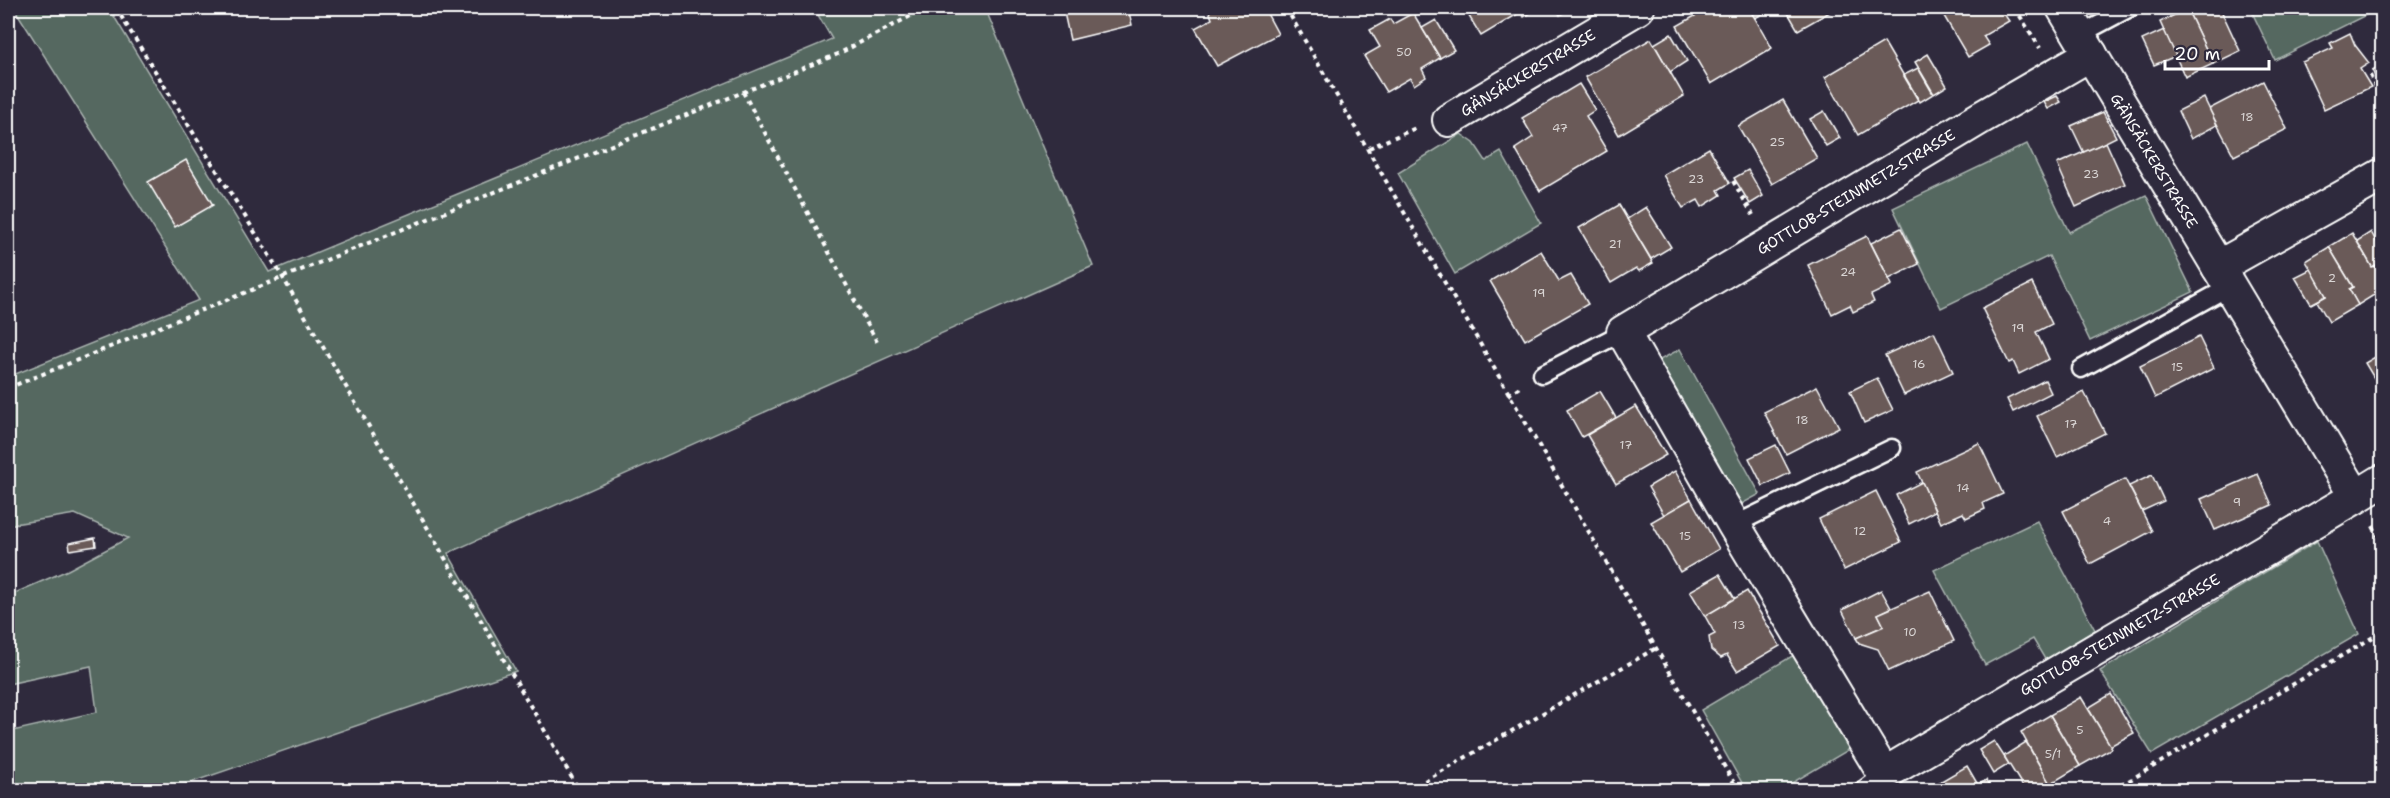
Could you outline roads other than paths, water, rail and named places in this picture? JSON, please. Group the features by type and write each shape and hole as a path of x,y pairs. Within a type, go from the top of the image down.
{"street":[{"name":"GÄNSÄCKERSTRASSE","path":"1449,120 1638,8"},
{"name":"GÄNSÄCKERSTRASSE","path":"2062,8 2356,496"},
{"name":"GOTTLOB-STEINMETZ-STRASSE","path":"2085,45 2055,74 1623,332 1734,525 1873,782 2356,496"},
{"path":"2223,277 2382,175"},
{"path":"2356,496 2382,481"}],"lane":[{"path":"2085,45 2130,8"},
{"path":"2081,369 2223,277"},
{"name":"GOTTLOB-STEINMETZ-STRASSE","path":"1542,374 1623,332"},
{"path":"1734,525 1892,448"}]}
